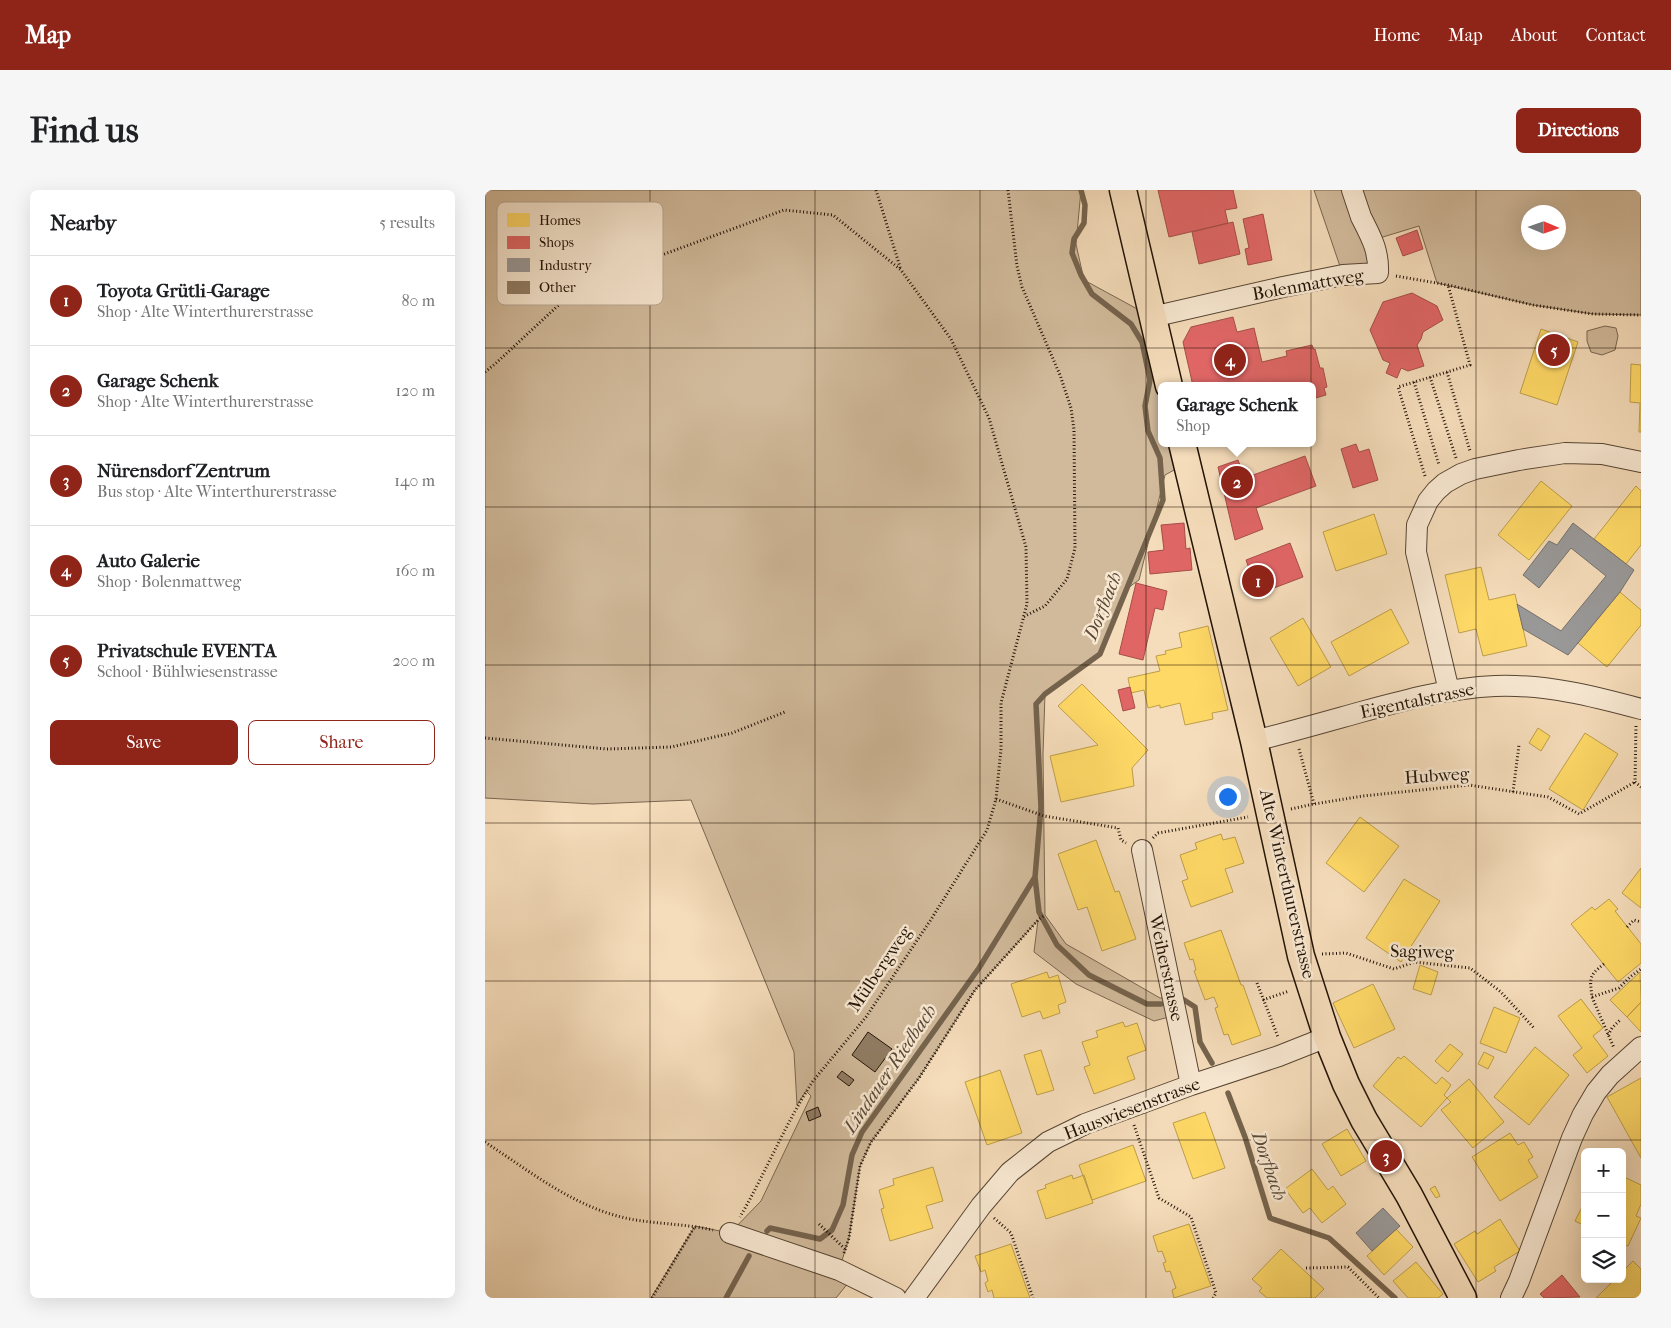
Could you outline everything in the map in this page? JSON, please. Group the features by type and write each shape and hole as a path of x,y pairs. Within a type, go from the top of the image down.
{"main road":[{"path":"1123,190 1168,382"},
{"name":"Alte Winterthurerstrasse","path":"1183,447 1254,741 1301,956 1327,1037 1346,1084 1409,1195 1463,1298"}],"street":[{"name":"Bolenmattweg","path":"1152,317 1343,275 1378,274 1378,259 1373,240 1352,190"},
{"path":"1449,691 1416,552 1417,525 1428,501 1454,479 1498,464 1565,453 1602,454 1641,462"},
{"name":"Eigentalstrasse","path":"1254,741 1394,703 1449,691 1495,686 1531,687 1582,694 1638,708"},
{"name":"Weiherstrasse","path":"1141,850 1191,1085"},
{"name":"Hauswiesenstrasse","path":"914,1298 981,1206 1010,1172 1048,1142 1085,1124 1327,1037"},
{"path":"1511,1298 1583,1114 1596,1092 1641,1047"},
{"path":"730,1233 839,1270 896,1298"}],"path":[{"path":"876,190 901,270"},
{"path":"1008,190 1021,287 1060,375 1071,408 1074,430 1075,548 1067,579 1045,606 1023,617"},
{"path":"663,255 784,210 833,215 901,270"},
{"name":"Mülbergweg","path":"730,1233 754,1193 797,1105 813,1081 866,1017 930,921 987,830 996,799 1001,749 1001,703 1027,604 1026,547 989,418 951,339 901,270"},
{"path":"1378,274 1448,284 1533,305 1593,314 1641,315"},
{"path":"1448,284 1470,366 1398,387 1427,482 1454,479"},
{"path":"485,372 559,305"},
{"path":"1447,372 1454,479"},
{"path":"1430,377 1454,479"},
{"path":"1414,382 1454,479"},
{"path":"1638,708 1635,782 1641,787"},
{"path":"485,738 607,749 671,746 732,733 785,712"},
{"path":"1513,792 1519,745"},
{"path":"1299,748 1314,804"},
{"name":"Hubweg","path":"1289,810 1363,796 1469,785 1547,798 1579,814 1635,782"},
{"path":"996,799 1044,816 1118,828 1121,840 1141,850 1158,833 1244,816 1251,817"},
{"path":"839,1270 849,1238 860,1166 871,1142 919,1078 975,990 1039,919 1045,915"},
{"path":"1627,927 1634,920 1641,922"},
{"name":"Sagiweg","path":"1316,954 1346,953 1394,969 1415,962 1470,968 1501,992 1534,1028"},
{"path":"1603,964 1593,972 1591,978 1592,997 1608,1036 1623,1063"},
{"path":"1592,997 1619,988 1630,976 1641,969"},
{"path":"1257,983 1284,1054"},
{"path":"1263,1000 1297,988"},
{"path":"1608,1036 1612,1028 1620,1020"},
{"path":"1128,1108 1159,1198 1191,1217 1216,1293 1213,1298"},
{"path":"485,1142 560,1192 591,1207 629,1219 695,1226 651,1298"},
{"path":"981,1206 1011,1233 1033,1298"},
{"path":"821,1226 845,1249"},
{"path":"1306,1268 1348,1267 1379,1298"}],"shaded area":[{"path":"485,190 1081,190 1076,244 1084,280 1152,317 1161,382 1158,382 1158,447 1183,447 1187,463 1165,475 1139,580 1125,590 1100,654 1045,694 1043,754 1045,915 1066,944 1160,998 1165,998 1169,1017 1154,1021 1076,984 1034,952 1038,920 975,990 919,1078 871,1142 860,1166 849,1238 839,1270 853,1277 836,1298 651,1298 695,1226 730,1233 761,1201 811,1096 806,1091 797,1105 794,1052 691,800 593,804 485,798"},
{"path":"1314,190 1641,190 1641,315 1593,314 1533,305 1437,283 1419,226 1373,240 1378,273 1343,275"},
{"path":"1605,326 1616,328 1618,336 1615,350 1602,355 1591,352 1587,341 1587,331"}],"building: Homes":[{"path":"1541,329 1578,342 1557,405 1520,393"},
{"path":"1631,364 1641,365 1641,432 1639,432 1640,403 1630,402"},
{"path":"1541,481 1572,506 1529,560 1498,535"},
{"path":"1636,486 1641,491 1641,545 1626,564 1594,539"},
{"path":"1374,514 1387,554 1336,571 1323,532"},
{"path":"1481,567 1489,600 1515,594 1527,646 1483,656 1476,629 1459,633 1445,575"},
{"path":"1620,592 1641,610 1641,625 1607,667 1578,643"},
{"path":"1391,609 1409,643 1349,676 1331,642"},
{"path":"1303,618 1331,667 1298,686 1270,638"},
{"path":"1208,626 1228,710 1212,713 1213,719 1185,725 1180,703 1160,708 1160,705 1148,708 1144,690 1131,693 1128,678 1160,671 1156,656 1166,654 1165,651 1182,647 1179,633"},
{"path":"1082,684 1148,750 1132,768 1134,786 1061,802 1050,756 1098,745 1058,706"},
{"path":"1538,728 1550,736 1541,751 1529,743"},
{"path":"1585,733 1618,754 1583,810 1549,789"},
{"path":"1360,817 1399,846 1364,892 1326,863"},
{"path":"1221,834 1223,840 1235,837 1244,863 1225,869 1233,892 1191,907 1182,881 1188,879 1180,855 1197,849 1195,843"},
{"path":"1096,840 1115,892 1119,891 1136,939 1102,951 1087,907 1078,910 1058,854"},
{"path":"1641,868 1641,908 1622,893"},
{"path":"1404,879 1440,901 1401,962 1366,938"},
{"path":"1609,899 1618,909 1615,911 1641,944 1641,963 1618,982 1571,924 1592,907 1595,910"},
{"path":"1221,930 1261,1035 1232,1045 1228,1034 1224,1035 1215,1008 1218,1007 1214,997 1205,1000 1194,971 1196,970 1193,959 1190,960 1184,943"},
{"path":"1420,965 1438,972 1431,995 1413,989"},
{"path":"1047,972 1049,978 1058,975 1066,1002 1058,1005 1060,1013 1043,1019 1040,1011 1022,1017 1011,984"},
{"path":"1640,972 1641,1002 1627,1017 1610,1000"},
{"path":"1373,984 1395,1029 1354,1048 1333,1003"},
{"path":"1581,999 1603,1028 1593,1036 1608,1056 1587,1073 1573,1055 1582,1048 1558,1016"},
{"path":"1641,1002 1641,1032 1627,1017"},
{"path":"1494,1007 1520,1018 1506,1053 1480,1043"},
{"path":"1123,1022 1125,1027 1137,1023 1146,1050 1127,1057 1135,1079 1094,1094 1084,1067 1090,1065 1082,1042 1098,1037 1096,1031"},
{"path":"1450,1044 1463,1054 1448,1072 1435,1061"},
{"path":"1535,1047 1569,1075 1529,1125 1494,1097"},
{"path":"1041,1050 1054,1090 1037,1095 1024,1055"},
{"path":"1484,1052 1494,1057 1488,1069 1478,1064"},
{"path":"1404,1056 1436,1084 1442,1077 1451,1085 1444,1095 1447,1098 1421,1127 1373,1086 1398,1057 1401,1059"},
{"path":"1000,1070 1022,1133 987,1145 965,1082"},
{"path":"1641,1078 1641,1158 1607,1097"},
{"path":"1469,1079 1504,1122 1473,1148 1441,1110 1451,1102 1447,1098"},
{"path":"1205,1112 1225,1168 1193,1179 1173,1123"},
{"path":"1347,1129 1366,1161 1341,1176 1322,1144"},
{"path":"1510,1133 1518,1145 1524,1142 1533,1157 1528,1160 1538,1177 1500,1201 1472,1157"},
{"path":"1133,1145 1146,1181 1092,1200 1079,1165"},
{"path":"933,1167 943,1201 926,1206 933,1228 890,1241 881,1209 884,1208 879,1190 894,1185 893,1179"},
{"path":"1312,1169 1328,1190 1333,1186 1346,1204 1322,1223 1310,1208 1303,1213 1285,1189"},
{"path":"1072,1175 1073,1179 1084,1175 1093,1203 1046,1219 1037,1191 1046,1188 1045,1185"},
{"path":"1626,1178 1641,1185 1641,1204 1636,1216 1641,1218 1628,1246 1626,1245"},
{"path":"1435,1186 1440,1196 1436,1198 1430,1189"},
{"path":"1581,1209 1581,1224 1575,1221"},
{"path":"1500,1219 1520,1251 1494,1267 1496,1271 1478,1282 1454,1244 1475,1231 1477,1234"},
{"path":"1189,1224 1211,1286 1174,1298 1172,1290 1176,1288 1170,1271 1166,1272 1163,1263 1166,1262 1162,1251 1158,1252 1153,1236"},
{"path":"1396,1229 1413,1247 1384,1275 1367,1256"},
{"path":"1011,1244 1030,1298 994,1298 992,1290 988,1292 985,1283 988,1281 985,1270 981,1272 975,1256"},
{"path":"1281,1249 1324,1289 1315,1298 1267,1298 1259,1291 1262,1288 1252,1279"},
{"path":"1633,1261 1641,1269 1641,1298 1596,1298 1611,1283 1626,1283 1626,1268"},
{"path":"1416,1262 1443,1294 1438,1298 1408,1298 1393,1281"}],"building: Shops":[{"path":"1158,190 1233,190 1237,208 1225,210 1228,223 1169,237"},
{"path":"1263,214 1272,260 1248,265 1245,249 1249,248 1243,219"},
{"path":"1233,222 1240,254 1199,264 1192,232"},
{"path":"1417,230 1423,249 1403,256 1396,238"},
{"path":"1412,293 1437,306 1443,320 1423,332 1417,345 1424,366 1408,371 1401,368 1397,378 1386,373 1390,363 1383,360 1370,330 1383,302"},
{"path":"1233,317 1237,332 1254,328 1262,362 1287,356 1286,351 1312,345 1315,349 1320,368 1323,368 1327,387 1324,388 1326,395 1316,398 1316,382 1192,382 1183,342 1191,327"},
{"path":"1356,444 1359,452 1369,449 1378,480 1353,488 1341,449"},
{"path":"1305,456 1316,486 1256,508 1263,529 1235,540 1218,467 1238,460 1245,478"},
{"path":"1184,523 1186,549 1190,548 1192,570 1150,574 1148,552 1164,550 1161,525"},
{"path":"1290,543 1303,577 1258,594 1246,560"},
{"path":"1136,583 1167,591 1163,610 1155,608 1143,660 1119,654"},
{"path":"1130,687 1135,708 1123,711 1118,690"},
{"path":"1562,1275 1580,1297 1544,1298 1540,1294"}],"building: Industry":[{"path":"1573,523 1634,570 1620,592 1568,655 1523,629 1517,604 1561,631 1606,576 1571,548 1539,588 1523,575 1549,541 1557,545"},
{"path":"1383,1208 1400,1226 1372,1251 1356,1233"}],"building: Other":[{"path":"868,1032 892,1049 875,1072 852,1055"},
{"path":"842,1071 854,1080 849,1086 837,1077"},
{"path":"818,1107 821,1116 809,1121 806,1112"}],"waterway":[{"name":"Dorfbach","path":"1081,190 1085,205 1084,223 1074,239 1072,253 1081,275 1092,294 1131,324 1142,342 1150,380 1145,406 1148,431 1160,458 1163,500 1100,654 1045,694 1036,704 1041,807 1035,877 1039,912 1057,945 1089,975 1147,1004 1161,1004"},
{"name":"Lindauer Riedbach","path":"767,1231 770,1228 820,1239 832,1230 843,1205 852,1155 862,1132 979,968 1035,877"},
{"name":"Dorfbach","path":"1184,1000 1195,1007 1200,1042 1212,1063"},
{"name":"Dorfbach","path":"1228,1093 1245,1137 1270,1218 1329,1238 1395,1298"},
{"name":"Lindauer Riedbach","path":"726,1298 749,1256"}],"place":[{"name":"Privatschule EVENTA","path":"1554,350"},
{"name":"Auto Galerie","path":"1230,360"},
{"name":"Garage Schenk","path":"1237,482"},
{"name":"Toyota Grütli-Garage","path":"1258,581"},
{"name":"Nürensdorf Zentrum","path":"1386,1156"}]}
